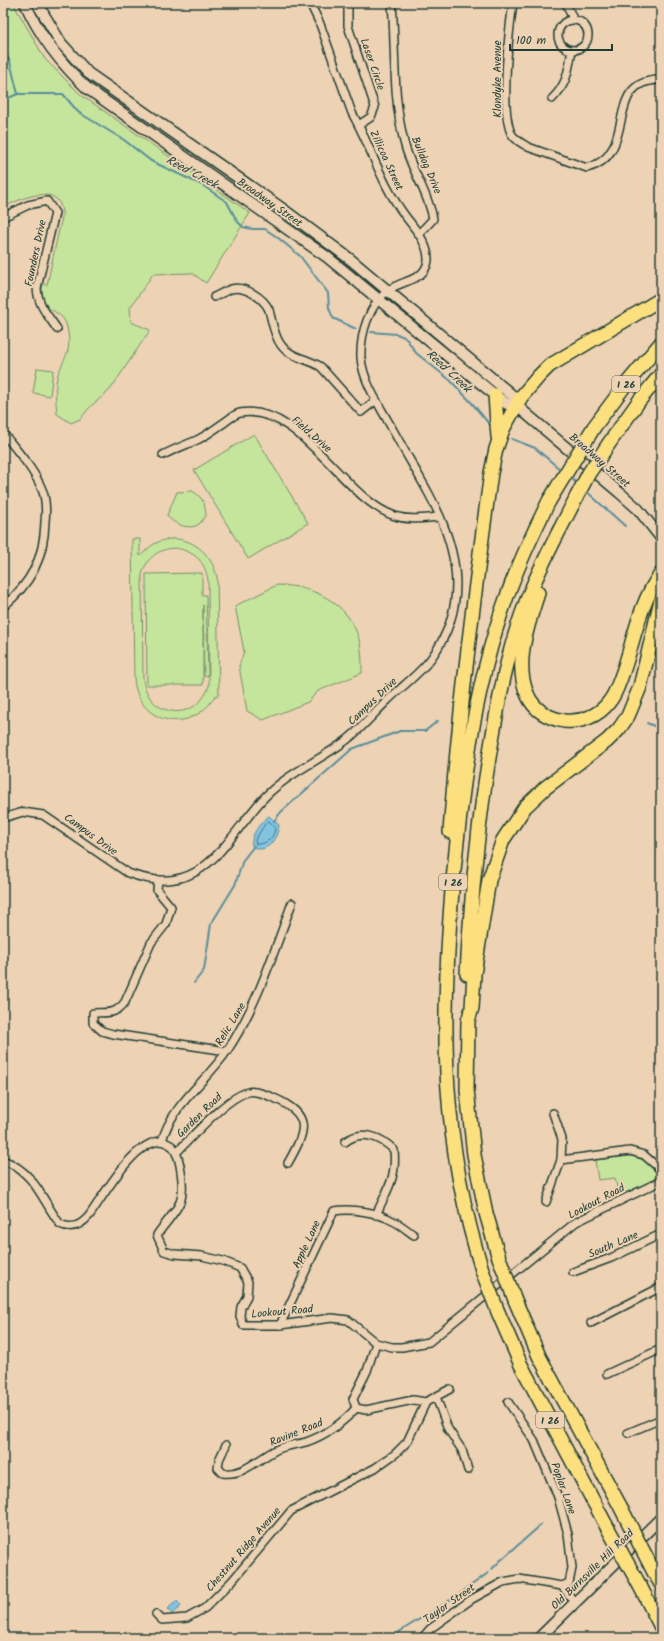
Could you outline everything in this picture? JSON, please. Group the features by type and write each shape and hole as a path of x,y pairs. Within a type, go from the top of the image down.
{"highway":[{"path":"446,975 441,962 461,700 491,473 498,440 509,418 527,389 549,366 661,299"},
{"name":"I 26","path":"661,343 623,388 594,428 549,500 527,546 506,599 485,673 475,719 459,821 446,975 445,1057 454,1159 465,1209 483,1273 498,1312 522,1365 661,1627"},
{"name":"I 26","path":"658,1579 539,1356 514,1300 498,1255 480,1184 470,1123 467,1080 468,1021 465,1015 466,978 475,862 495,722 506,670 524,606 542,562 550,551 589,473 638,401 661,374"},
{"path":"495,395 498,440"},
{"path":"550,551 548,565 526,633 522,660 522,674 526,692 533,704 539,711 557,720 573,722 589,718 609,702 618,685 646,601 661,574"},
{"path":"468,1021 472,1008 474,974 489,880 503,840 524,807 545,788 607,741 619,729 628,716 637,696 660,607"}],"main road":[{"name":"Broadway Street","path":"25,3 48,44 75,77 88,89 315,248 379,298 495,395 507,404 517,406"},
{"name":"Broadway Street","path":"37,3 61,43 81,68 134,107 280,207 350,260 513,396 517,406 620,493 638,510 661,538"},
{"name":"Old Burnsville Hill Road","path":"539,1638 661,1518"}],"street":[{"name":"Zillicoa Street","path":"310,3 320,24 352,113 359,125 382,179 398,206 419,234 428,254 425,270 414,279 387,290 379,298"},
{"name":"Laser Circle","path":"348,3 348,26 375,107 371,116 359,125"},
{"name":"Bulldog Drive","path":"392,3 396,102 404,144 430,202 434,219 419,234"},
{"name":"Klondyke Avenue","path":"512,3 508,36 507,113 512,134 519,142 587,168 597,166 605,161 615,146 624,104 629,95 635,88 644,82 661,80"},
{"path":"566,3 573,19 584,24 588,35 583,46 572,50 562,45 557,34 562,24 573,19"},
{"path":"552,99 559,93 566,79 572,50"},
{"name":"Founders Drive","path":"3,217 28,205 47,201 55,213 37,288 38,299 42,310 57,329"},
{"path":"214,297 231,289 239,289 252,293 268,308 281,346 321,367 361,412 376,400"},
{"name":"Campus Drive","path":"3,818 23,812 44,815 128,873 141,878 158,880 187,876 208,864 219,854 262,799 281,782 347,740 431,658 444,636 454,610 457,591 455,562 450,541 440,517 376,400 363,372 361,347 363,331 379,298"},
{"name":"Field Drive","path":"163,455 197,440 238,413 248,412 270,416 288,426 305,440 337,472 376,506 394,516 408,520 440,517"},
{"path":"3,434 35,475 43,492 45,517 45,538 40,560 29,580 3,606"},
{"path":"158,880 158,890 172,907 166,924 151,943 126,1002 119,1010 108,1013 93,1013 93,1023 102,1031 113,1034 227,1051"},
{"name":"Relic Lane","path":"162,1141 166,1126 175,1112 227,1051 254,1004 292,904"},
{"name":"Garden Road","path":"176,1153 231,1100 248,1091 264,1094 281,1101 294,1109 300,1117 302,1137 288,1163"},
{"path":"546,1202 561,1160 562,1139 553,1113"},
{"path":"345,1142 353,1136 367,1135 385,1141 394,1150 396,1166 394,1176 376,1215 392,1220 414,1235"},
{"path":"3,1160 28,1175 35,1182 60,1224 72,1227 83,1222 89,1216 135,1153 148,1143 162,1141 173,1147 176,1153"},
{"path":"561,1160 630,1151 644,1155 661,1170"},
{"name":"Lookout Road","path":"176,1153 182,1182 181,1200 176,1211 157,1235 159,1242 164,1251 174,1254 202,1256 223,1261 240,1268 248,1282 247,1296 240,1315 243,1325 280,1325 332,1318 348,1320 376,1344 392,1347 402,1347 429,1342 576,1222 661,1181"},
{"name":"Apple Lane","path":"280,1325 334,1211 345,1209 376,1215"},
{"name":"South Lane","path":"573,1272 611,1258 661,1234"},
{"path":"592,1323 661,1287"},
{"path":"376,1344 367,1371 353,1399 356,1408 366,1410 413,1400 426,1402 450,1389"},
{"path":"607,1374 661,1349"},
{"path":"436,1397 448,1429 462,1450 468,1470"},
{"name":"Chestnut Ridge Avenue","path":"156,1614 162,1620 187,1618 205,1608 232,1581 291,1511 375,1468 395,1454 407,1442 426,1402"},
{"name":"Poplar Lane","path":"508,1402 534,1440 560,1504 568,1534 572,1568 569,1583 562,1586"},
{"name":"Ravine Road","path":"226,1445 219,1460 218,1468 223,1473 232,1472 259,1462 281,1448 318,1437 341,1423 356,1408"},
{"path":"628,1433 661,1419"},
{"name":"Taylor Street","path":"423,1637 430,1629 472,1599 503,1582 520,1579 562,1586"},
{"path":"562,1586 575,1603"}],"green space":[{"path":"3,3 13,3 45,59 81,95 250,213 206,283 192,273 153,274 130,308 131,322 150,330 110,390 91,406 80,419 71,423 57,414 56,399 58,374 66,357 69,342 67,327 60,315 45,305 42,301 41,294 43,284 47,285 62,219 62,212 59,203 54,197 46,195 27,197 3,208"},
{"path":"37,368 53,370 50,396 33,393"},
{"path":"254,434 308,523 248,559 194,470"},
{"path":"192,491 203,501 206,516 199,524 186,527 177,524 167,515 177,492"},
{"path":"132,539 140,539 140,556 154,544 164,540 185,540 202,550 209,558 217,577 219,695 215,696 205,709 193,717 180,720 167,720 155,715 145,706 137,694 134,678","holes":["175,548 182,549 198,558 204,567 208,580 209,686 203,698 194,706 183,711 173,711 162,708 153,701 146,691 143,678 142,575 146,564 153,556 163,550"]},
{"path":"202,573 202,595 206,595 208,676 204,676 203,605 203,685 147,685 146,574"},
{"path":"277,585 304,589 328,598 347,615 354,626 359,639 362,673 318,691 308,702 263,720 247,711 239,666 244,651 235,606"},
{"path":"630,1156 639,1158 651,1165 656,1176 653,1180 619,1196 615,1178 598,1180 595,1160"}],"water":[{"path":"269,816 279,825 278,830 274,840 270,844 262,849 257,849 252,846 254,834 262,822"},
{"path":"177,1601 181,1606 172,1614 167,1609"}],"waterway":[{"path":"3,48 10,62 18,94"},
{"name":"Reed Creek","path":"3,100 18,94 63,94 78,112 124,140 151,161 202,185 227,202 237,221 243,227 265,229 277,237 300,256 328,293 329,308 333,318 356,329"},
{"name":"Reed Creek","path":"371,332 397,334 406,338 416,353 450,380 490,425"},
{"name":"Reed Creek","path":"512,439 535,448 561,470"},
{"name":"Reed Creek","path":"569,477 578,484"},
{"name":"Reed Creek","path":"585,490 625,526"},
{"path":"274,821 281,812 352,749 400,731 425,731 438,721"},
{"path":"647,723 661,729"},
{"path":"194,983 204,970 211,924 235,885 243,860 254,846"},
{"path":"500,1561 542,1524"},
{"path":"492,1569 498,1563"},
{"path":"395,1638 399,1632 458,1595 488,1573"}]}
